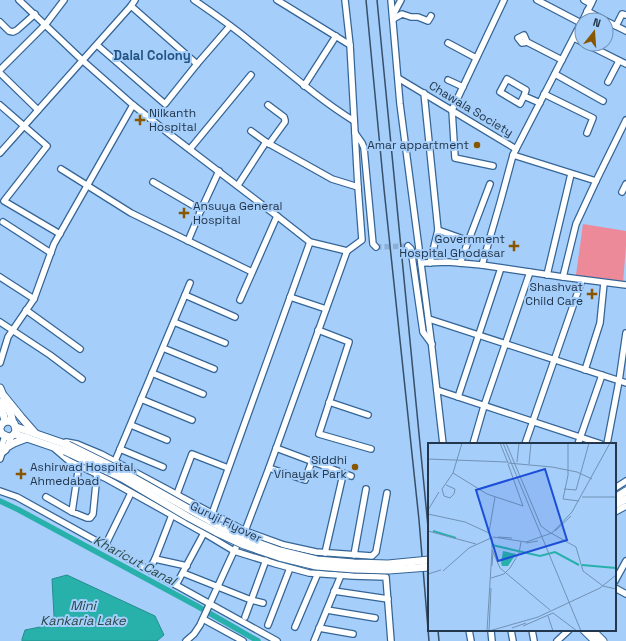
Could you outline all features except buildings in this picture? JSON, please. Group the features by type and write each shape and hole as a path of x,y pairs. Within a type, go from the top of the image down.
{"main road":[{"path":"0,388 1,401 12,415 5,429"},
{"path":"1,401 21,417 37,434 53,443"},
{"path":"5,429 37,434"},
{"path":"5,429 28,438 53,443"},
{"path":"5,450 14,443 28,438"},
{"name":"Guruji Flyover","path":"53,443 124,473 219,526 246,539 280,551 317,560 354,563 388,564 428,560"},
{"name":"Guruji Flyover","path":"67,448 216,532 244,545 279,557 316,566 354,569 389,570 428,567"},
{"path":"616,497 626,491"},
{"path":"616,504 626,499"},
{"path":"585,631 595,641"},
{"path":"593,631 603,641"}],"street":[{"path":"19,0 82,60 133,105 310,242 347,251"},
{"path":"0,70 45,25 64,0"},
{"path":"0,153 97,45 135,0"},
{"path":"194,0 251,41 304,86 354,121"},
{"path":"277,0 350,45"},
{"path":"186,641 194,634 204,618 234,551 245,531 347,251 362,240 350,45 345,0"},
{"path":"391,0 400,104 422,263 443,443"},
{"path":"393,17 401,0"},
{"path":"493,166 455,158 452,110 504,0"},
{"path":"537,0 574,18"},
{"path":"584,0 592,2 587,11"},
{"path":"131,6 197,64"},
{"path":"0,22 9,31 13,32 35,14"},
{"path":"393,17 402,14 411,17 418,17 428,22 431,16"},
{"path":"626,15 622,14 616,26 626,31"},
{"path":"97,45 165,104 230,26"},
{"path":"304,86 336,36"},
{"path":"516,149 574,38"},
{"path":"527,42 562,60"},
{"path":"448,43 476,58"},
{"path":"602,52 626,64"},
{"path":"608,82 619,61"},
{"path":"0,73 38,110"},
{"path":"555,74 603,102"},
{"path":"190,149 251,75"},
{"name":"Chawala Society","path":"398,78 516,149 513,155 596,181"},
{"path":"507,79 526,90 524,96 520,104 500,92 507,79"},
{"path":"448,80 463,87"},
{"path":"424,93 438,230 430,263"},
{"path":"544,94 593,118 587,132"},
{"path":"524,96 540,103"},
{"path":"0,105 47,146 4,201 60,234"},
{"path":"0,362 8,337 34,299 54,244 133,105"},
{"path":"238,185 285,122 284,117 268,105"},
{"path":"563,278 576,224 626,120"},
{"path":"251,131 268,143 332,179 358,187"},
{"path":"355,133 364,148 373,244 376,247"},
{"path":"482,265 513,155"},
{"path":"61,169 131,213 252,272"},
{"path":"188,241 200,210 219,171"},
{"path":"547,275 571,174"},
{"path":"153,182 200,210"},
{"path":"460,263 490,184"},
{"path":"622,192 626,184"},
{"path":"240,300 277,216"},
{"path":"2,222 51,253"},
{"path":"438,230 469,241"},
{"path":"212,514 310,242"},
{"path":"408,246 411,249 423,332 432,344"},
{"path":"422,263 448,262 482,265 563,278 626,285"},
{"path":"458,397 501,268"},
{"path":"473,443 484,406 530,272"},
{"path":"0,277 34,299"},
{"path":"525,443 582,280"},
{"path":"115,461 190,283"},
{"path":"585,370 600,323 604,283"},
{"path":"185,295 235,317"},
{"path":"290,297 326,309"},
{"path":"26,310 80,349"},
{"path":"429,319 626,383"},
{"path":"0,322 82,378"},
{"path":"174,322 225,343"},
{"path":"318,330 349,342 319,434 371,449"},
{"path":"607,443 626,333"},
{"path":"163,348 214,369"},
{"path":"152,373 203,394"},
{"path":"578,443 602,375"},
{"path":"437,390 598,443"},
{"path":"141,399 192,420"},
{"path":"329,402 368,416"},
{"path":"130,425 167,440"},
{"path":"0,459 5,450 5,429"},
{"path":"53,443 77,444 115,461 245,531 284,545 316,552 372,556 378,549 387,494"},
{"path":"53,443 69,461 97,474 234,551 309,573 386,577 391,641"},
{"path":"276,448 351,476"},
{"path":"120,449 163,467"},
{"path":"177,494 192,454 228,468"},
{"path":"269,468 305,480 312,462"},
{"path":"72,512 79,466"},
{"path":"46,497 72,512 86,518 90,518 93,514 97,474"},
{"path":"325,553 342,479"},
{"path":"616,487 626,481"},
{"path":"354,554 366,489"},
{"path":"0,491 17,497 176,585 210,606 276,641"},
{"path":"105,546 131,493"},
{"path":"616,511 626,506"},
{"path":"149,570 155,559 172,516"},
{"path":"176,585 204,533"},
{"path":"155,559 187,566"},
{"path":"245,617 266,560"},
{"path":"616,579 626,561"},
{"path":"268,625 290,568"},
{"path":"183,573 263,604"},
{"path":"295,627 318,573"},
{"path":"314,641 341,575"},
{"path":"616,589 626,594"},
{"path":"334,591 388,599"},
{"path":"327,610 375,618"},
{"path":"204,618 235,639 243,641"},
{"path":"319,628 352,634"},
{"path":"469,631 471,641"},
{"path":"491,631 492,641"},
{"path":"511,631 513,641"},
{"path":"532,631 534,641"},
{"path":"557,641 568,631"}],"shaded area":[{"path":"583,224 626,231 623,283 576,275"}],"water":[{"name":"Mini Kankaria Lake","path":"67,575 155,616 164,635 157,641 22,641 25,630 45,626 54,616 52,579"}],"waterway":[{"name":"Kharicut Canal","path":"0,501 197,606 258,641"}],"tunnel":[{"path":"376,247 408,246"}],"railway":[{"path":"366,0 384,189 419,520 428,629"},
{"path":"377,0 428,527"},
{"path":"428,631 429,641"},
{"path":"438,631 439,641"}],"place":[{"name":"Nilkanth Hospital","path":"140,120"},
{"name":"Amar appartment","path":"477,145"},
{"name":"Ansuya General Hospital","path":"184,213"},
{"name":"Government Hospital Ghodasar","path":"514,246"},
{"name":"Shashvat Child Care","path":"592,294"},
{"name":"Siddhi Vinayak Park","path":"355,467"},
{"name":"Ashirwad Hospital, Ahmedabad","path":"21,474"}],"district":[{"name":"Dalal Colony","path":"152,55"}]}
